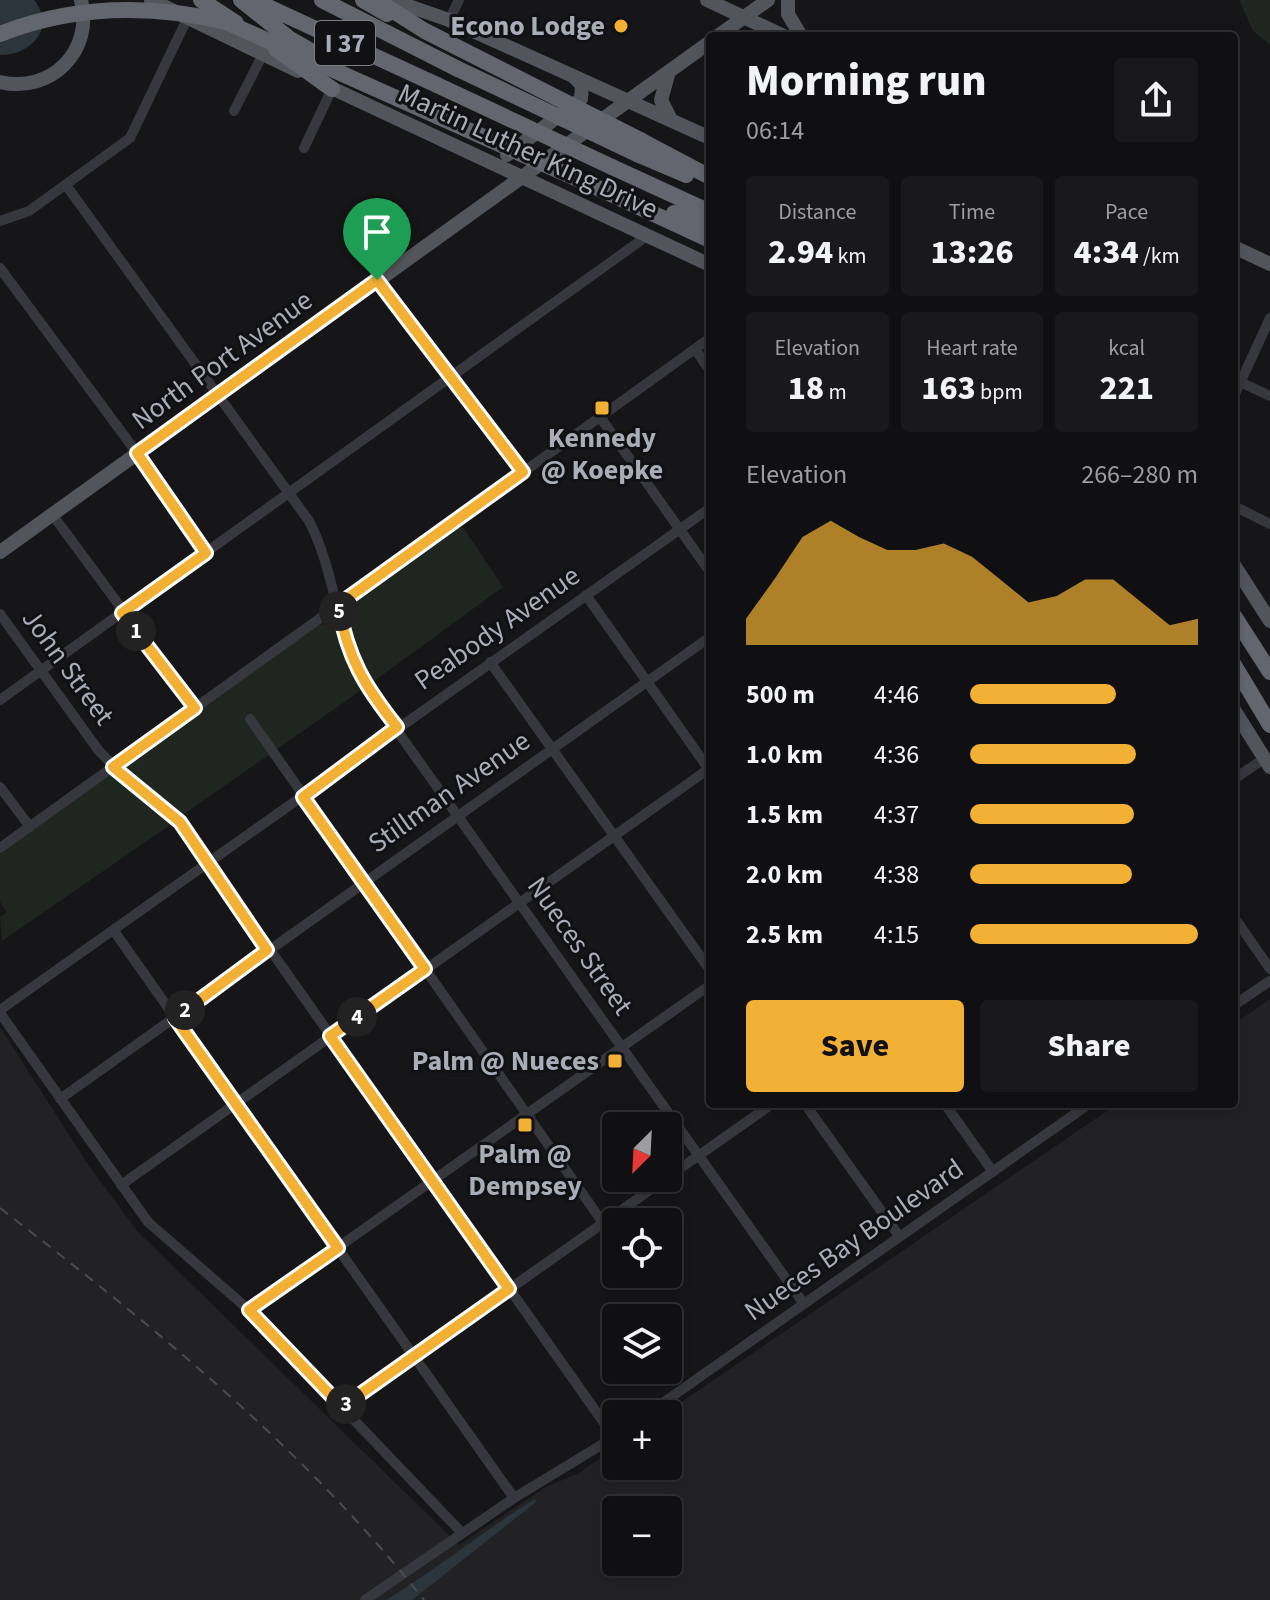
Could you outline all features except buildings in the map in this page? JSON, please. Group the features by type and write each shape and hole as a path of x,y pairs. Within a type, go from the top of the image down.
{"highway":[{"path":"201,0 332,89"},
{"path":"241,0 290,39 363,81"},
{"name":"I 37","path":"253,0 706,210"},
{"name":"I 37","path":"322,0 458,69 641,148 706,183"},
{"path":"363,0 641,148 706,175"},
{"path":"376,0 425,31"},
{"path":"0,34 37,21 98,10 138,8 187,12 260,35 706,238"},
{"path":"600,189 706,225"},
{"path":"1238,609 1270,651"},
{"path":"1238,622 1270,672"},
{"path":"1238,672 1270,725"},
{"path":"1238,682 1270,725"}],"main road":[{"path":"0,82 31,83 47,79 69,61 83,34 81,0"},
{"name":"Martin Luther King Drive","path":"151,0 332,89 706,263"},
{"path":"391,0 449,20 706,136"},
{"path":"707,0 775,32"},
{"path":"724,32 768,0"},
{"path":"788,0 788,14 799,32"},
{"name":"North Port Avenue","path":"0,552 706,45"},
{"path":"669,73 661,100 665,113 673,121"},
{"path":"476,154 499,159 507,156 575,105 583,93 582,85 572,75"},
{"path":"1238,249 1270,264"},
{"path":"1238,571 1270,621"},
{"path":"1238,716 1267,762"}],"street":[{"path":"449,20 459,0"},
{"path":"0,221 29,211 130,138 188,17"},
{"path":"234,111 263,54"},
{"path":"304,148 332,89"},
{"name":"Nueces Street","path":"66,185 318,538 351,661 364,684 461,816 621,1048 804,1304"},
{"path":"0,700 647,236"},
{"path":"0,268 137,453 206,553"},
{"path":"377,280 523,472"},
{"path":"1238,379 1270,318"},
{"path":"0,848 706,341"},
{"path":"695,349 706,365"},
{"path":"1238,381 1270,396"},
{"path":"600,417 706,567"},
{"path":"1238,508 1270,524"},
{"name":"Peabody Avenue","path":"0,1012 397,727 706,511"},
{"path":"1238,518 1247,513"},
{"path":"52,514 195,708"},
{"path":"586,595 706,765"},
{"name":"John Street","path":"0,614 113,767 180,822 267,950 602,1418"},
{"name":"Stillman Avenue","path":"60,1099 706,640"},
{"path":"490,662 706,964"},
{"path":"250,719 602,1222"},
{"path":"1238,777 1267,762"},
{"path":"121,1185 706,771"},
{"path":"0,787 30,827"},
{"path":"1238,923 1270,969"},
{"path":"114,931 514,1498"},
{"path":"1238,1002 1270,981"},
{"path":"249,1310 706,988"},
{"path":"0,1012 121,1185 171,1246 249,1310 462,1533"},
{"path":"682,1168 766,1108"},
{"path":"808,1108 899,1236"},
{"path":"948,1108 993,1172"},
{"name":"Nueces Bay Boulevard","path":"667,1400 1082,1108"},
{"path":"625,1208 648,1192"},
{"path":"342,1407 602,1224"},
{"path":"365,1600 514,1498 602,1444"}],"shaded area":[{"path":"0,0 34,0 40,10 43,21 41,30 37,38 21,51 0,55"},
{"path":"1239,0 1270,0 1270,45 1253,31"},
{"path":"460,523 503,587 370,684 358,665 342,609"},
{"path":"328,624 337,635 363,689 180,817 124,770 125,764 317,625"},
{"path":"111,774 173,823 2,941 0,917 7,912 0,902 0,853"},
{"path":"1270,999 1270,1600 0,1600 0,1027 89,1166 138,1232 459,1545 546,1487 579,1473 602,1457 602,1480 682,1480 682,1402 1111,1108 1238,1108 1238,1021"},
{"path":"535,1499 536,1502 412,1600 386,1600 423,1576"}],"railway":[{"path":"0,1208 114,1298 224,1391 328,1491 424,1600"}],"place":[{"name":"Econo Lodge","path":"621,26"},
{"name":"Kennedy @ Koepke","path":"602,408"},
{"name":"Palm @ Nueces","path":"615,1061"},
{"name":"Palm @ Dempsey","path":"525,1125"}],"route":[{"path":"377,280 523,472 338,605 351,661 364,684 397,727 303,797 425,969 330,1036 509,1289 342,1407 249,1310 338,1248 175,1018 267,950 180,822 149,793 113,767 195,708 122,613 206,553 137,453 377,280"}]}
